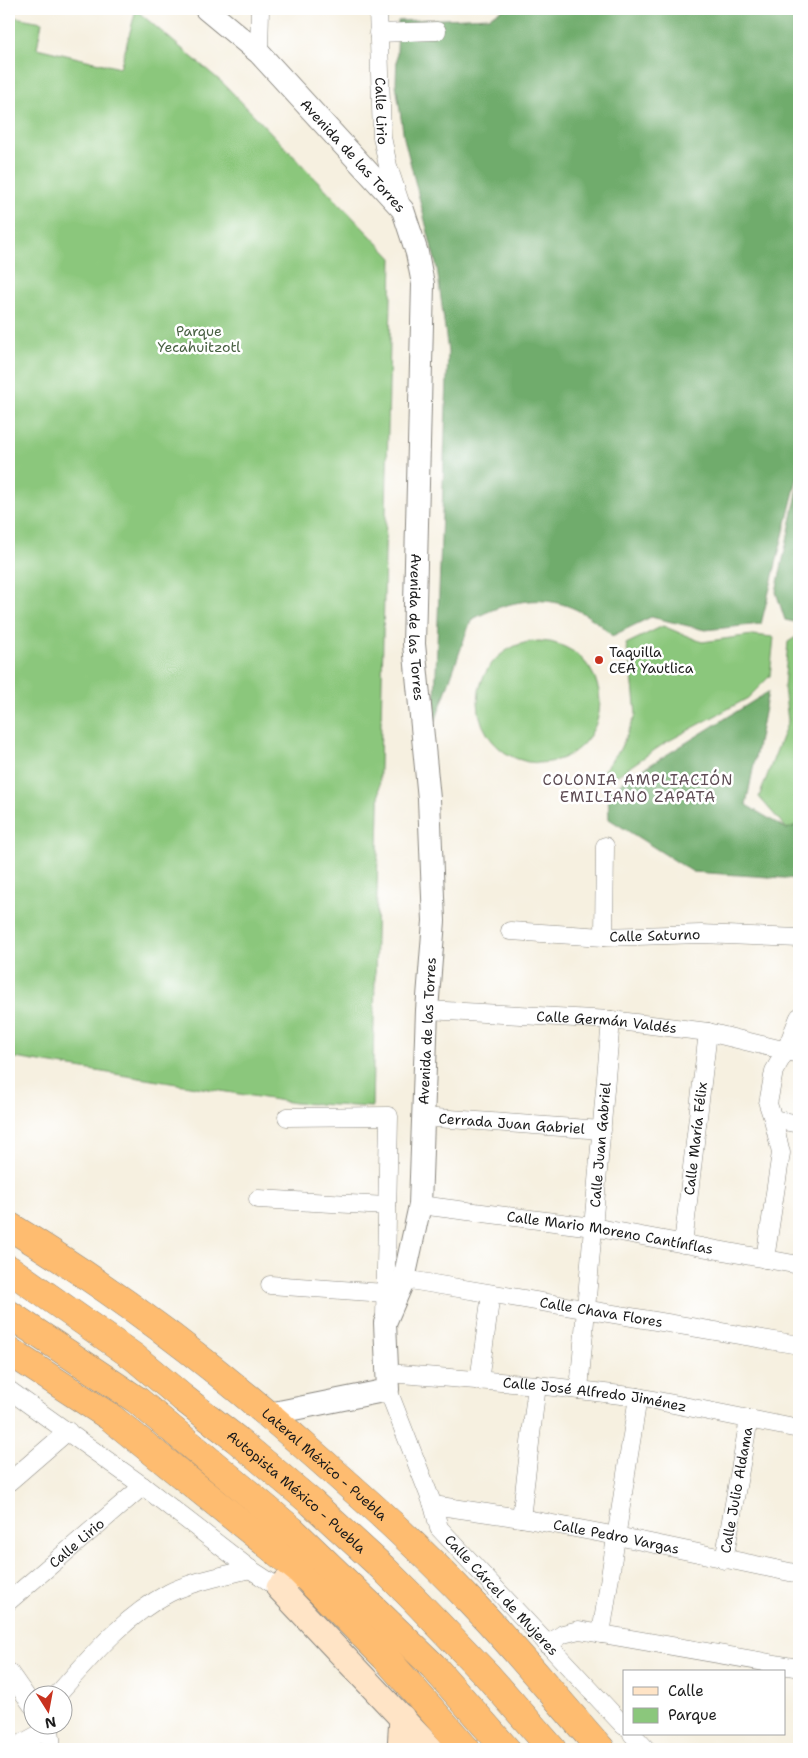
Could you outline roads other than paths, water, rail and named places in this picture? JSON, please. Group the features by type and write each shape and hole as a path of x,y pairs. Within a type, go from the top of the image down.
{"highway":[{"name":"Lateral México - Puebla","path":"9,1226 99,1285 151,1322 277,1421 362,1495 472,1603 601,1749"},
{"name":"Autopista México - Puebla","path":"9,1269 134,1357 312,1503 411,1596 487,1675 552,1749"},
{"path":"9,1314 137,1400 292,1530 433,1666 506,1749"},
{"path":"9,1351 110,1417 289,1579 385,1657 466,1749"}],"main road":[{"path":"289,1579 430,1749"},
{"path":"400,1749 402,1717"}],"street":[{"name":"Avenida de las Torres","path":"206,9 259,53 403,210 417,253 423,284 414,644 429,799 434,921 426,1010 420,1205 404,1279 385,1323"},
{"path":"259,53 260,9"},
{"name":"Calle Lirio","path":"378,9 382,137 388,166 403,210"},
{"path":"378,33 437,31"},
{"path":"604,937 605,846"},
{"name":"Calle Saturno","path":"510,931 604,937 700,934 799,938"},
{"name":"Calle Germán Valdés","path":"426,1010 611,1020 708,1032 792,1053"},
{"path":"766,1259 781,1153 768,1104 774,1071 792,1053 799,1017"},
{"name":"Calle Juan Gabriel","path":"579,1390 611,1020"},
{"name":"Calle María Félix","path":"683,1244 708,1032"},
{"name":"Avenida de las Torres","path":"287,1117 389,1116 385,1292 388,1381"},
{"name":"Cerrada Juan Gabriel","path":"422,1117 602,1130"},
{"path":"773,1118 799,1124"},
{"path":"258,1199 387,1206"},
{"name":"Calle Mario Moreno Cantínflas","path":"420,1205 593,1227 799,1265"},
{"name":"Calle Chava Flores","path":"404,1279 799,1345"},
{"path":"270,1285 385,1292"},
{"path":"479,1381 491,1294"},
{"path":"277,1421 318,1404 388,1381"},
{"name":"Calle José Alfredo Jiménez","path":"388,1381 479,1381 579,1390 638,1397 799,1429"},
{"name":"Calle Cárcel de Mujeres","path":"388,1381 433,1505 439,1528 623,1725"},
{"path":"521,1518 537,1386"},
{"path":"9,1390 143,1486 250,1568 289,1579"},
{"path":"601,1634 638,1397"},
{"name":"Calle Julio Aldama","path":"724,1560 749,1419"},
{"path":"9,1482 68,1431"},
{"name":"Calle Lirio","path":"9,1601 143,1486"},
{"name":"Calle Pedro Vargas","path":"433,1505 521,1518 617,1536 724,1560 799,1574"},
{"path":"65,1686 122,1624 169,1592 210,1578 250,1568"},
{"path":"547,1645 563,1634 579,1630 799,1668"},
{"path":"9,1672 22,1691"},
{"path":"12,1749 34,1736"},
{"path":"50,1736 52,1749"},
{"path":"634,1736 646,1749"}],"place":[{"name":"Taquilla CEA Yautlica","path":"599,660"}],"district":[{"name":"COLONIA AMPLIACIÓN EMILIANO ZAPATA","path":"638,788"}],"park label":[{"name":"Parque Yecahuitzotl","path":"199,340"}]}
